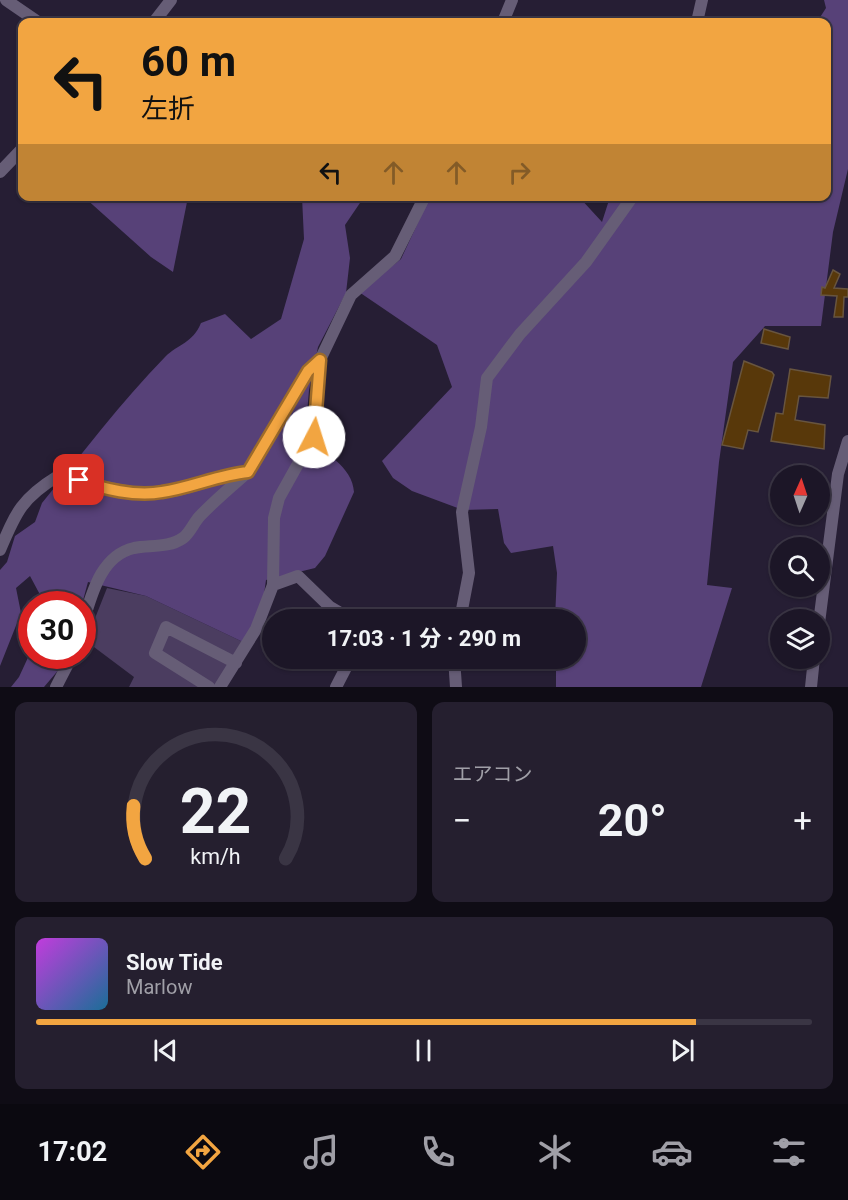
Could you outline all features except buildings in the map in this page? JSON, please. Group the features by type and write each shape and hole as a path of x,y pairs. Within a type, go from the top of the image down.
{"street":[{"path":"6,0 32,18"},
{"path":"157,18 171,0"},
{"path":"505,18 512,0"},
{"path":"698,18 702,0"},
{"path":"0,172 18,153"},
{"path":"220,687 256,629 273,585 274,518 279,498 314,437 320,360 351,295 394,256 422,201"},
{"path":"462,609 468,573 462,512 481,427 487,378 498,359 586,262 629,201"},
{"path":"94,591 100,575 112,561 132,549 173,543 185,537 210,505 248,472 308,371 320,360"},
{"path":"821,609 838,474 848,441"},
{"path":"0,550 18,509 39,488 58,476 98,487 160,493 230,474 248,472"},
{"path":"273,585 298,576 333,609"},
{"path":"209,687 154,653 166,627 236,663"},
{"path":"56,687 65,669"},
{"path":"336,687 345,669"},
{"path":"455,669 456,687"},
{"path":"811,687 813,669"}],"shaded area":[{"path":"824,0 848,0 848,169 833,232 821,326 765,326 733,362 719,462 707,585 732,588 701,687 556,687 556,669 586,669 586,609 555,609 557,573 553,546 511,553 504,543 498,509 463,510 412,491 393,478 382,461 452,387 437,345 359,292 401,259 428,201 583,201 602,222 609,201 831,201 831,18 820,18 826,8"},
{"path":"88,201 187,201 173,272 151,257"},
{"path":"302,201 361,201 345,225 350,258 346,293 318,347 309,390 305,437 343,467 354,492 325,556 315,568 266,580 262,608 243,642 146,596 88,582 86,591 38,591 30,576 16,588 18,621 0,666 0,570 7,562 15,536 35,522 42,503 102,428 165,357 194,335 201,323 225,314 251,339 281,319 304,239"},
{"path":"107,588 146,596 243,642 219,687 129,687 134,677 96,648 96,616"},
{"path":"23,669 59,669 44,687 11,687"}],"route":[{"path":"79,480 98,487 160,493 230,474 248,472 308,371 320,360 314,437"}]}
